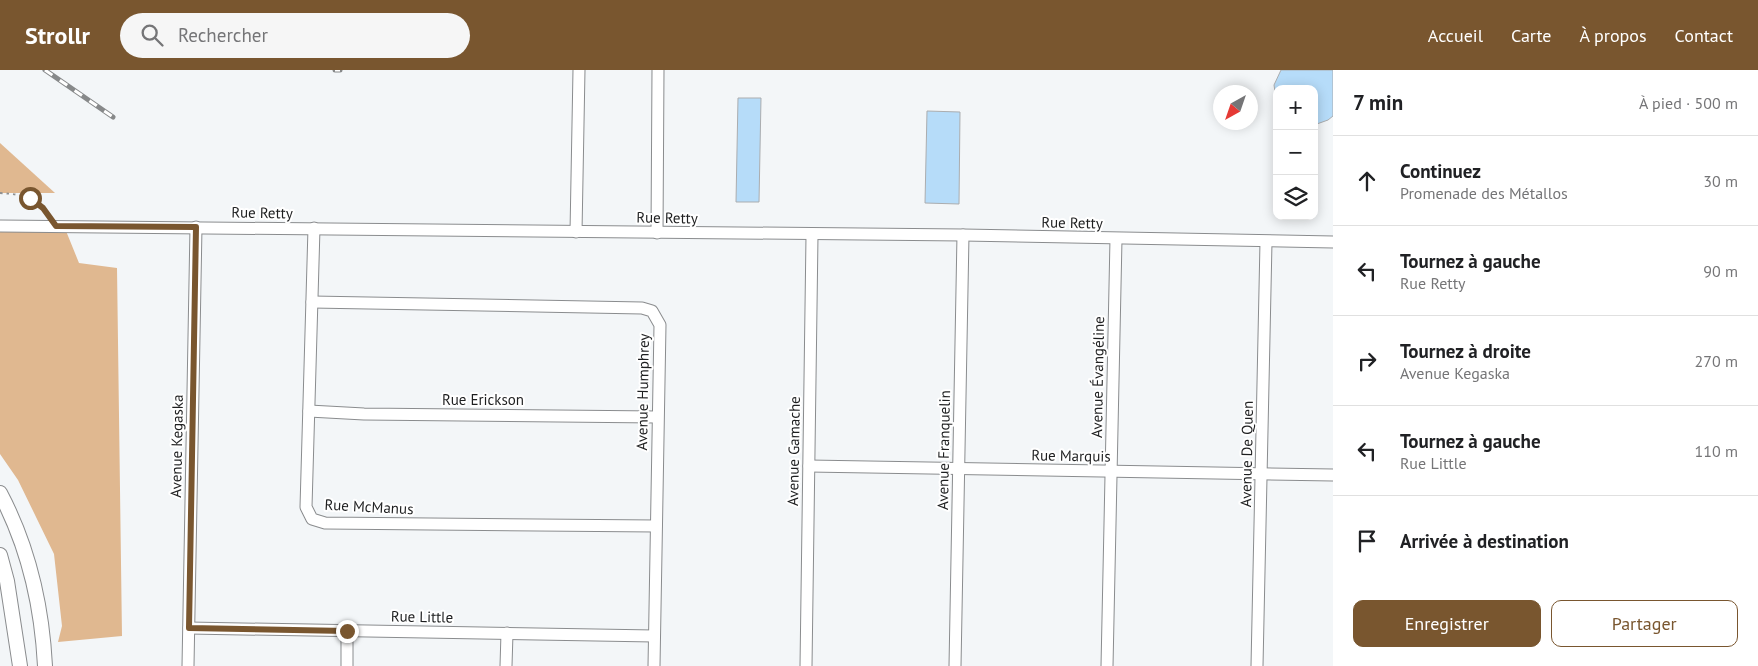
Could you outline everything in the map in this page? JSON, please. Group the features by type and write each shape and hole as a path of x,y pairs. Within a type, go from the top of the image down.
{"main road":[{"path":"0,493 24,551 36,593 44,641 45,666"},
{"path":"0,555 7,581 20,666"}],"street":[{"path":"576,232 580,70"},
{"path":"657,233 658,70"},
{"name":"Rue Retty","path":"0,226 314,228 812,236 963,235 1333,242"},
{"name":"Avenue Kegaska","path":"188,666 196,227"},
{"name":"Rue McManus","path":"314,228 306,507 312,519 325,522 436,525 656,526"},
{"name":"Avenue Franquelin","path":"955,666 963,235"},
{"name":"Avenue Gamache","path":"806,666 812,236"},
{"name":"Avenue Évangéline","path":"1107,666 1116,239"},
{"name":"Avenue De Quen","path":"1257,666 1266,242"},
{"name":"Avenue Humphrey","path":"312,302 642,308 652,311 660,325 654,666"},
{"name":"Rue Erickson","path":"309,412 657,418"},
{"name":"Rue Marquis","path":"809,466 1333,475"},
{"name":"Rue Little","path":"189,628 654,636"},
{"path":"347,631 347,666"},
{"path":"506,633 506,666"}],"path":[{"path":"0,193 16,194 30,198 43,208 56,226"}],"shaded area":[{"path":"0,143 55,193 0,193"},
{"path":"0,226 64,226 79,263 117,268 122,636 58,642 62,626 54,554 18,480 0,454"}],"building":[{"path":"1281,70 1333,70 1333,116 1318,124 1318,85 1274,85"},
{"path":"738,98 761,98 759,202 736,202"},
{"path":"927,111 960,112 959,204 925,203"}],"railway":[{"path":"45,70 113,117"},
{"path":"335,70 340,70"}],"route":[{"path":"30,198 43,208 56,226 196,227 189,628 347,631"}]}
